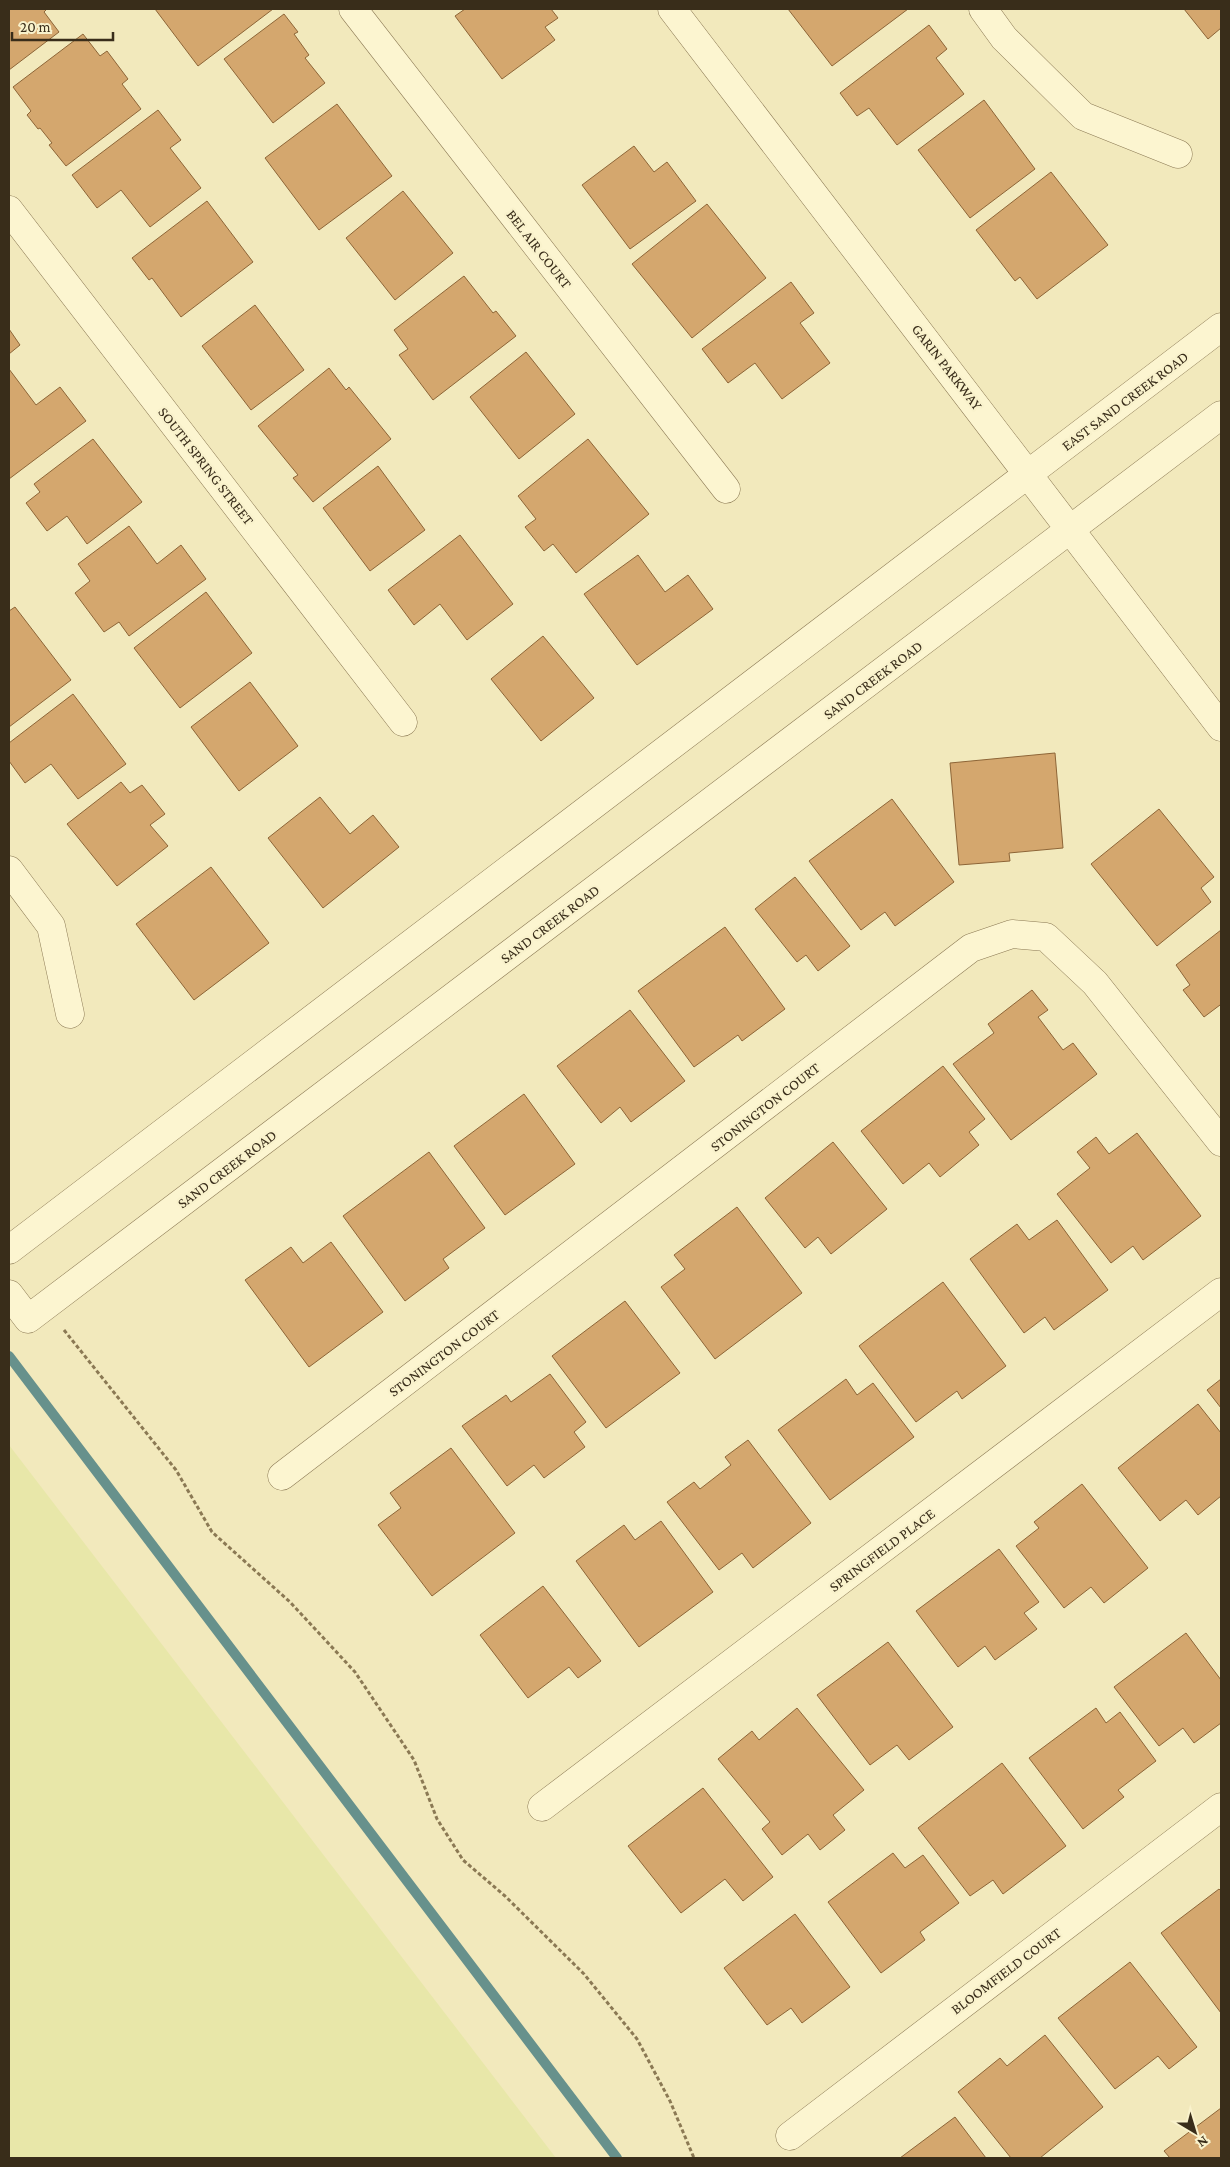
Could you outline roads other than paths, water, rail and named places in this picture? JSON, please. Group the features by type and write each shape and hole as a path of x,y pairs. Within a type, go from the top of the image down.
{"street":[{"name":"BEL AIR COURT","path":"353,9 726,489"},
{"name":"GARIN PARKWAY","path":"672,9 1030,474 1221,727"},
{"path":"983,9 1004,38 1083,116 1178,154"},
{"name":"SOUTH SPRING STREET","path":"9,210 403,722"},
{"name":"EAST SAND CREEK ROAD","path":"1030,474 1221,327"},
{"path":"1071,530 1221,415"},
{"path":"9,1250 1030,474"},
{"name":"SAND CREEK ROAD","path":"9,1294 37,1312 1071,530"},
{"path":"9,870 51,926 70,1014"},
{"name":"STONINGTON COURT","path":"282,1476 971,948 1012,934 1046,937 1095,983 1221,1142"},
{"name":"SPRINGFIELD PLACE","path":"542,1807 1221,1292"},
{"name":"BLOOMFIELD COURT","path":"790,2136 1221,1807"}],"waterway":[{"path":"9,1356 617,2158"}]}
